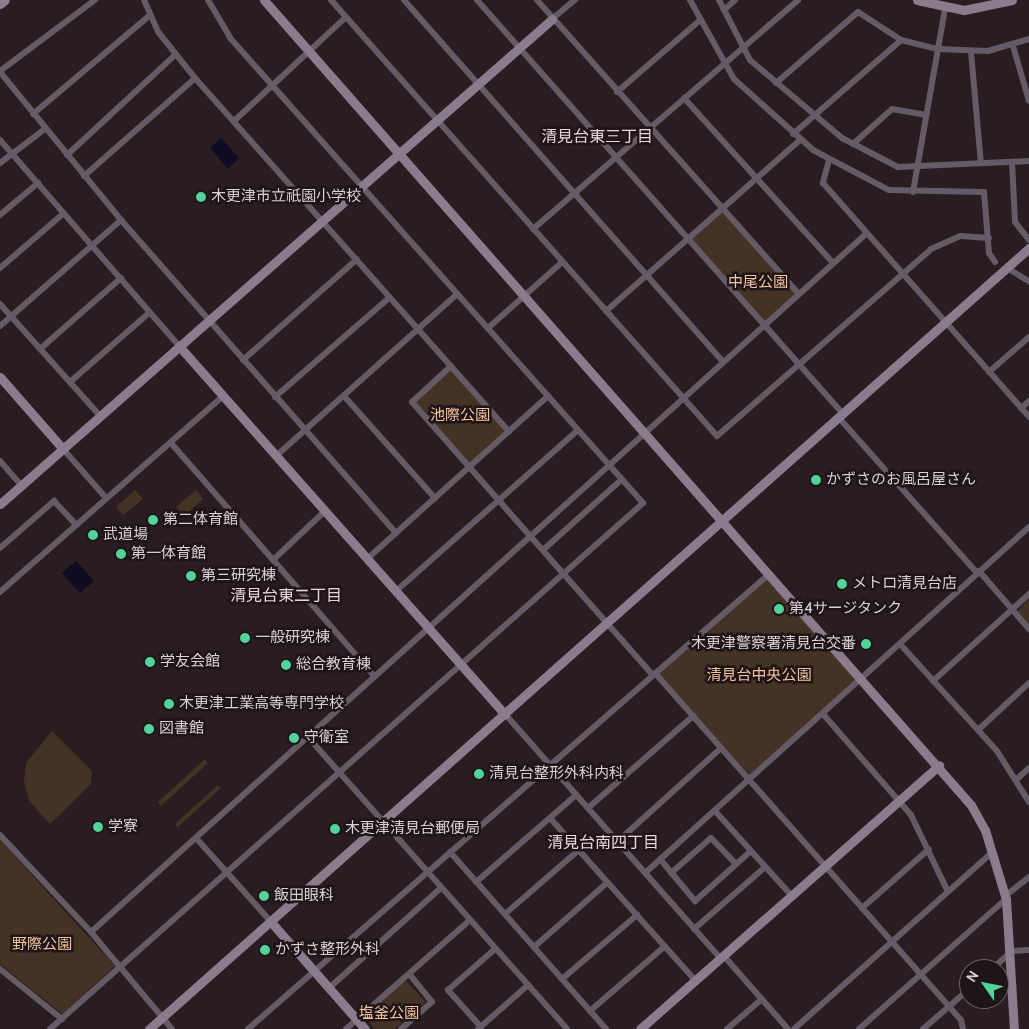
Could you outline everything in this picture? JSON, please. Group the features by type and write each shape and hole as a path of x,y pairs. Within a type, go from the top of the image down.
{"street":[{"path":"0,4 5,0"},
{"path":"95,0 0,72 121,220 304,431 396,533"},
{"path":"144,0 149,16 175,55 509,432"},
{"path":"50,1029 643,503 361,187 232,39 208,0"},
{"path":"264,0 307,54 768,575 939,764 971,805 993,852 1005,897 1012,951 1014,1029"},
{"path":"331,0 717,436 903,274 949,238 989,238"},
{"path":"404,0 722,360"},
{"path":"477,0 518,49 799,364 841,416 1029,629"},
{"path":"537,0 798,293"},
{"path":"0,504 575,0"},
{"path":"690,0 724,64 748,94 800,140 828,160 888,190 984,192 989,253 995,262"},
{"path":"719,0 750,60 814,116 853,144 898,166 1029,161"},
{"path":"724,10 736,0"},
{"path":"533,229 798,0"},
{"path":"917,0 945,8 980,9 1012,0"},
{"path":"912,192 945,8"},
{"path":"776,83 858,12 901,40 938,50 971,52 1013,46 1029,40"},
{"path":"33,114 149,16"},
{"path":"234,121 346,17"},
{"path":"617,92 700,20"},
{"path":"793,134 901,40"},
{"path":"1013,46 1029,101"},
{"path":"971,52 981,164"},
{"path":"68,155 175,55"},
{"path":"84,176 195,78"},
{"path":"684,98 833,262"},
{"path":"853,144 892,109 926,115"},
{"path":"0,163 46,129"},
{"path":"0,140 179,346 694,929 762,999 788,1029"},
{"path":"606,311 800,140"},
{"path":"828,160 824,183 1029,417"},
{"path":"1012,162 1015,222 1029,240"},
{"path":"0,215 38,182"},
{"path":"0,268 64,213"},
{"path":"0,326 121,220"},
{"path":"91,932 429,629 642,432 866,233"},
{"path":"150,1029 1029,248"},
{"path":"243,360 357,259"},
{"path":"488,328 562,262"},
{"path":"1007,268 1029,281"},
{"path":"40,349 121,278"},
{"path":"276,456 457,294"},
{"path":"275,397 390,297"},
{"path":"0,304 100,416"},
{"path":"70,382 150,312"},
{"path":"989,372 1029,337"},
{"path":"451,366 412,402 921,974 949,1006 963,1029"},
{"path":"0,377 106,498"},
{"path":"0,592 223,396"},
{"path":"344,396 435,498"},
{"path":"367,559 548,396"},
{"path":"1021,408 1029,401"},
{"path":"396,591 578,430"},
{"path":"171,443 375,677"},
{"path":"0,461 21,485"},
{"path":"543,550 622,479"},
{"path":"0,548 54,501 76,525"},
{"path":"273,560 326,511"},
{"path":"645,873 863,679 1029,527"},
{"path":"248,1029 768,575"},
{"path":"933,681 1029,594"},
{"path":"900,644 978,730 1016,779 1029,802"},
{"path":"978,730 1029,683"},
{"path":"823,714 899,800 929,849 948,892"},
{"path":"588,808 693,716"},
{"path":"308,737 564,1028"},
{"path":"617,842 721,748"},
{"path":"640,1029 939,764"},
{"path":"1016,779 1029,768"},
{"path":"476,882 576,795"},
{"path":"715,811 791,896"},
{"path":"550,818 695,980"},
{"path":"0,835 91,932 172,1029"},
{"path":"196,838 365,1029"},
{"path":"672,873 711,838 736,864"},
{"path":"862,908 929,849"},
{"path":"505,914 579,850"},
{"path":"660,860 695,901 751,851"},
{"path":"450,852 606,1029"},
{"path":"794,1029 993,852"},
{"path":"694,929 766,867"},
{"path":"859,1029 1029,876"},
{"path":"534,947 608,882"},
{"path":"329,988 441,888"},
{"path":"562,979 637,915"},
{"path":"346,1029 470,920"},
{"path":"590,1011 665,946"},
{"path":"495,949 448,990 479,1028 528,985"},
{"path":"1003,959 1012,951 1029,950"},
{"path":"0,969 62,1019"},
{"path":"401,1029 432,1002 408,974"},
{"path":"924,1029 959,998"},
{"path":"728,1029 762,999"}],"green space":[{"name":"中尾公園","path":"722,208 798,293 763,324 688,239"},
{"name":"池際公園","path":"451,366 509,432 471,467 412,402"},
{"path":"135,490 143,499 123,515 116,507"},
{"path":"196,490 203,499 184,516 176,507"},
{"name":"清見台中央公園","path":"767,579 859,679 750,776 659,674"},
{"path":"1029,598 1029,626 1017,612"},
{"path":"52,731 92,771 91,784 50,824 30,802 24,783 26,763"},
{"path":"205,759 208,763 161,806 158,802"},
{"path":"218,785 221,788 178,827 175,824"},
{"name":"野際公園","path":"0,840 115,966 62,1014 0,964"},
{"name":"塩釜公園","path":"405,980 426,1002 395,1029 374,1029 365,1015"}],"shaded area":[{"path":"221,138 239,158 228,169 210,148"},
{"path":"76,561 94,581 80,593 62,573"}],"place":[{"name":"木更津市立祇園小学校","path":"201,197"},
{"name":"かずさのお風呂屋さん","path":"816,480"},
{"name":"第二体育館","path":"153,520"},
{"name":"武道場","path":"93,535"},
{"name":"第一体育館","path":"121,554"},
{"name":"第三研究棟","path":"191,576"},
{"name":"メトロ清見台店","path":"842,584"},
{"name":"第4サージタンク","path":"779,609"},
{"name":"一般研究棟","path":"245,638"},
{"name":"木更津警察署清見台交番","path":"866,644"},
{"name":"学友会館","path":"150,662"},
{"name":"総合教育棟","path":"286,665"},
{"name":"木更津工業高等専門学校","path":"169,704"},
{"name":"図書館","path":"149,729"},
{"name":"守衛室","path":"294,738"},
{"name":"清見台整形外科内科","path":"479,774"},
{"name":"学寮","path":"98,827"},
{"name":"木更津清見台郵便局","path":"335,829"},
{"name":"飯田眼科","path":"264,896"},
{"name":"かずさ整形外科","path":"265,950"}],"district":[{"name":"清見台東三丁目","path":"597,137"},
{"name":"清見台東二丁目","path":"286,596"},
{"name":"清見台南四丁目","path":"603,843"}]}
